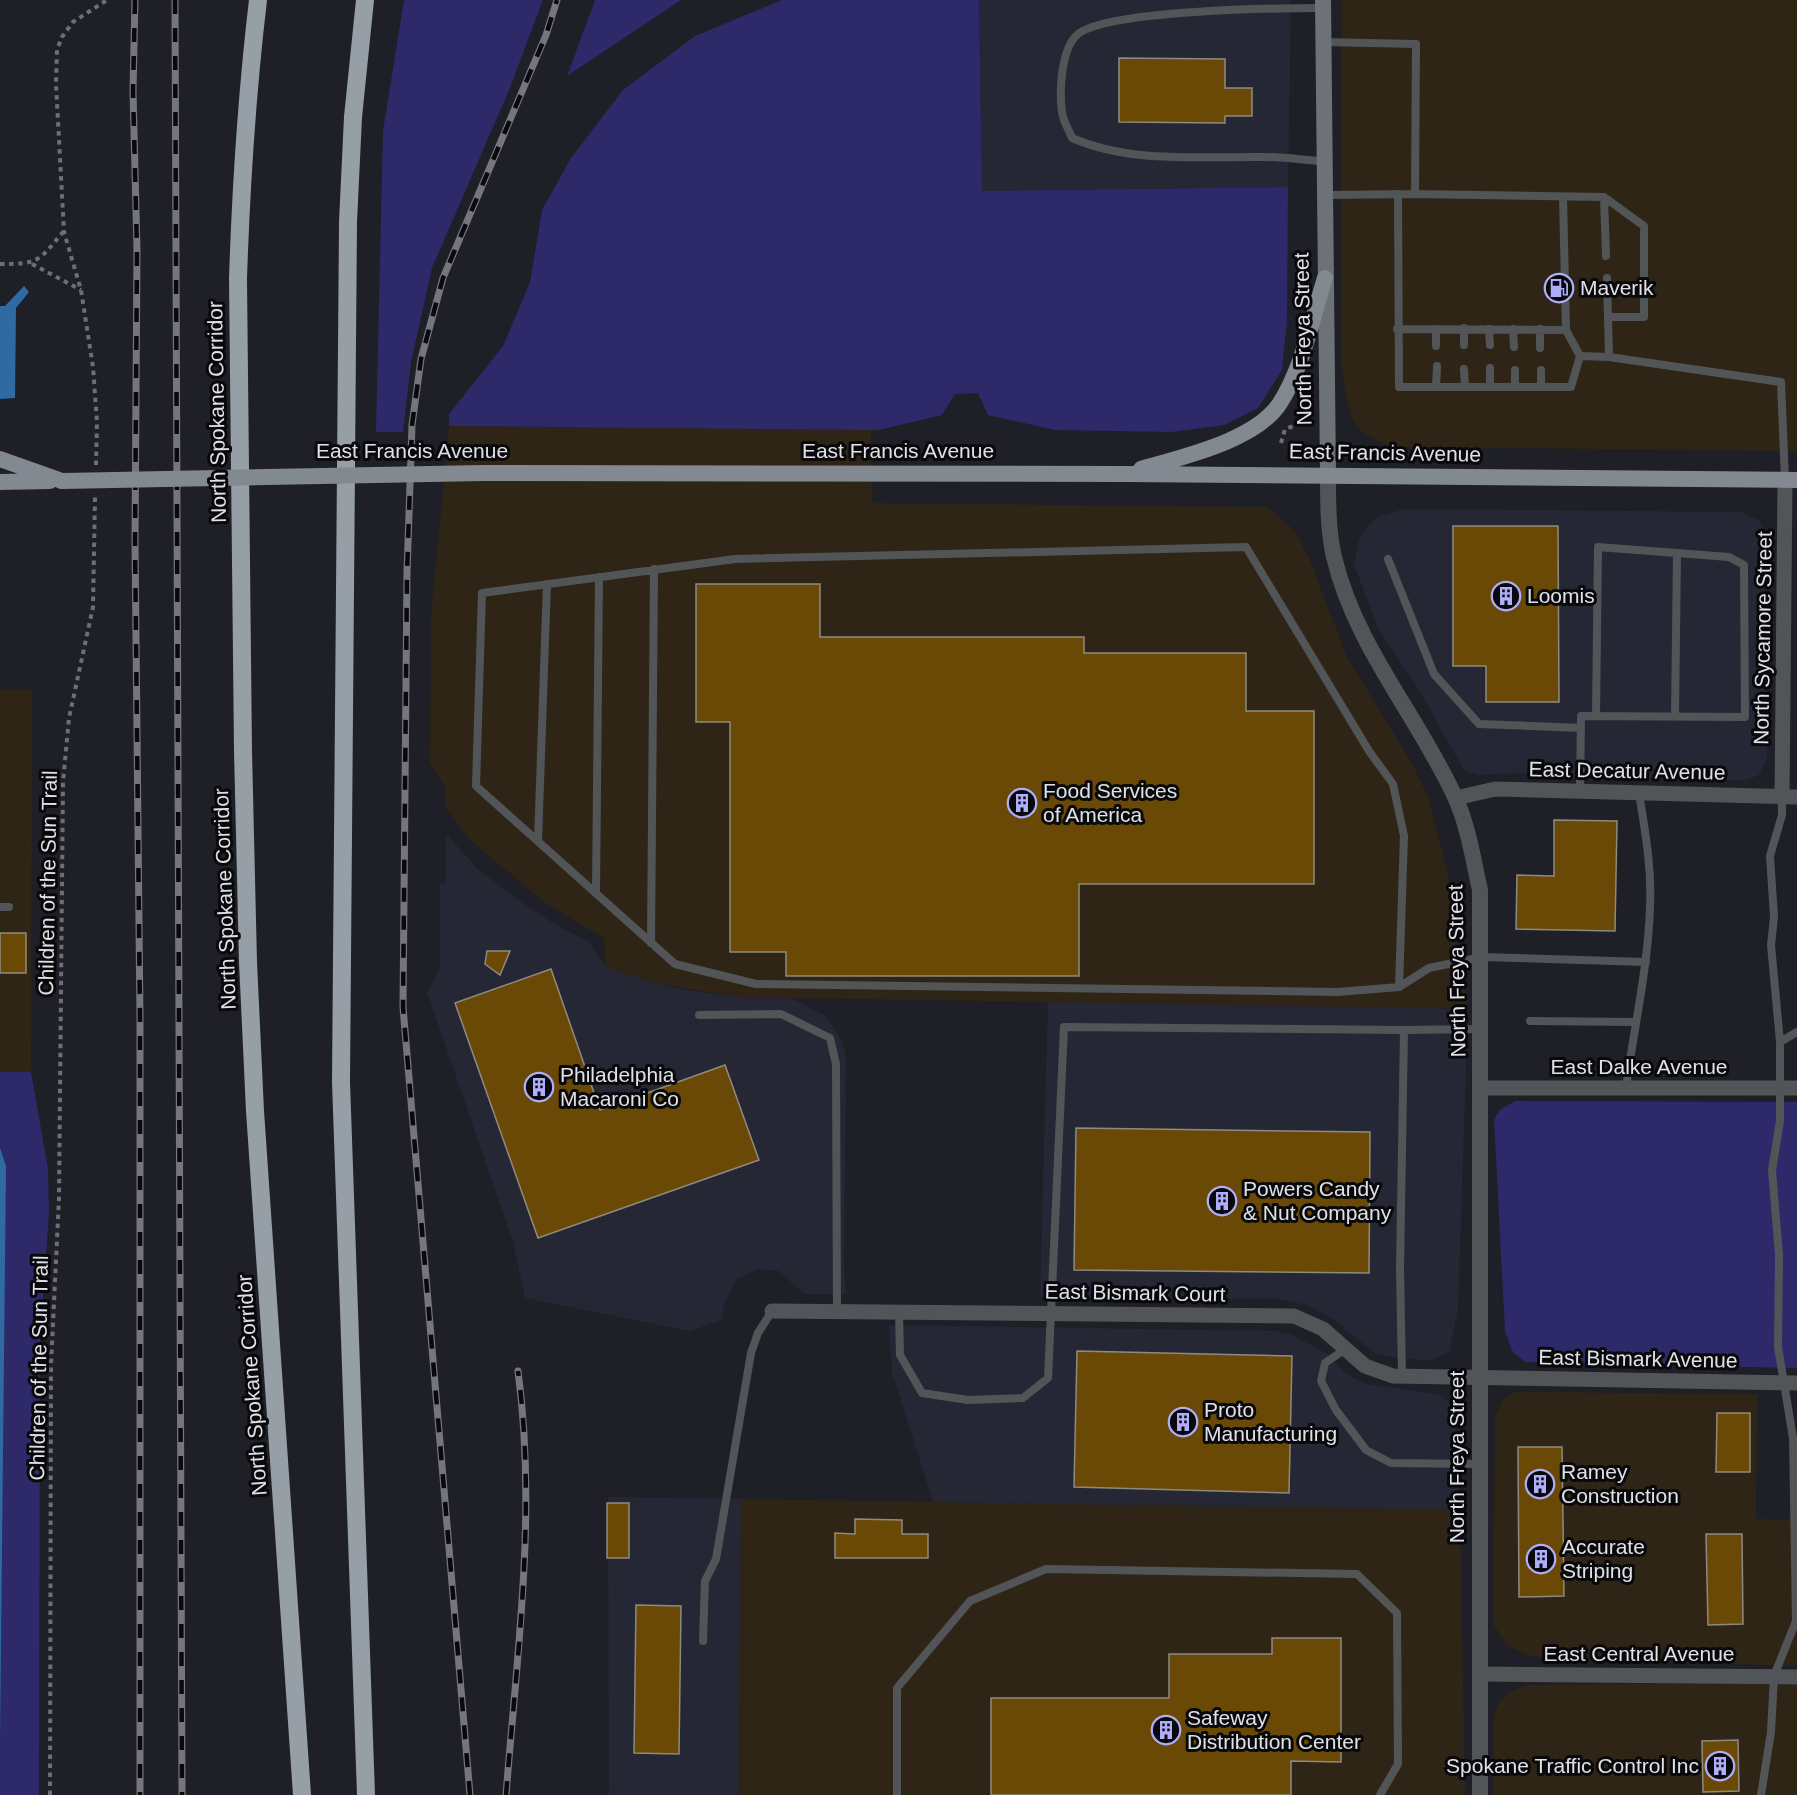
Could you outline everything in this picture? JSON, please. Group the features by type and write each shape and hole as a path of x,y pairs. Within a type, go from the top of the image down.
{"highway":[{"name":"North Spokane Corridor","path":"258,0 241,182 239,269 244,852 255,1111 302,1795"},
{"path":"366,1795 340,1082 348,222 352,117 360,34 367,0"}],"main road":[{"name":"North Freya Street","path":"1323,4 1328,475"},
{"path":"1125,474 1204,450 1252,429 1267,417 1279,405 1289,387 1325,278"},
{"path":"0,459 62,481"},
{"name":"East Francis Avenue","path":"0,482 484,473 1328,475 1791,480"}],"street":[{"name":"North Freya Street","path":"1328,475 1328,513 1334,556 1347,598 1389,683 1456,798 1480,890 1482,957 1479,1377 1480,1795"},
{"name":"North Sycamore Street","path":"1790,796 1791,480"},
{"name":"East Decatur Avenue","path":"1456,798 1495,789 1790,796"},
{"name":"East Dalke Avenue","path":"1482,1088 1797,1088"},
{"name":"East Bismark Court","path":"772,1311 1294,1316 1323,1329 1344,1350 1365,1366 1393,1376 1479,1377"},
{"name":"East Bismark Avenue","path":"1479,1377 1790,1383"},
{"name":"East Central Avenue","path":"1480,1674 1797,1677"}],"lane":[{"path":"1323,4 1110,20 1078,34 1063,58 1062,113 1072,138 1097,149 1175,158 1266,157 1324,161"},
{"path":"1323,42 1416,44 1415,194"},
{"path":"1398,194 1399,387 1570,387 1580,356 1566,330 1563,197"},
{"path":"1324,195 1604,197 1644,226 1644,317 1608,317"},
{"path":"1604,197 1606,256"},
{"path":"1607,278 1609,357"},
{"path":"1436,328 1436,346"},
{"path":"1464,328 1464,345"},
{"path":"1397,329 1566,330"},
{"path":"1489,329 1490,345"},
{"path":"1513,329 1514,347"},
{"path":"1540,330 1540,348"},
{"path":"1580,356 1609,357 1782,382 1791,480"},
{"path":"1436,387 1437,366"},
{"path":"1490,368 1490,387"},
{"path":"1464,369 1465,387"},
{"path":"1515,369 1515,387"},
{"path":"1541,369 1541,387"},
{"path":"1399,987 1404,836 1394,784 1369,751 1246,547 735,559 482,593 476,786 675,964 756,984 1327,992 1399,987 1429,968 1482,957 1646,962"},
{"path":"1580,791 1581,716 1745,717 1744,565 1729,557 1598,547 1596,716"},
{"path":"1675,716 1677,553"},
{"path":"1388,559 1434,674 1479,724 1581,728"},
{"path":"651,943 654,569"},
{"path":"596,893 599,577"},
{"path":"538,842 546,584"},
{"path":"1626,1088 1646,962 1650,905 1649,859 1639,793"},
{"path":"1761,1795 1770,1741 1774,1676 1796,1621 1793,1438 1790,1383 1778,1347 1779,1255 1772,1170 1780,1121 1780,1042 1773,984 1771,945 1774,917 1770,856 1790,796"},
{"path":"699,1015 781,1014 830,1038 836,1064 837,1311"},
{"path":"1530,1021 1636,1023"},
{"path":"899,1312 900,1355 922,1393 968,1400 1023,1398 1048,1378 1049,1314 1064,1027 1482,1029"},
{"path":"1402,1376 1400,1269 1404,1030"},
{"path":"1780,1042 1797,1032"},
{"path":"703,1641 705,1581 716,1559 751,1353 758,1333 772,1311"},
{"path":"1344,1350 1325,1363 1321,1381 1336,1410 1366,1450 1391,1462 1479,1464"},
{"path":"897,1795 897,1688 970,1601 1046,1569 1357,1575 1397,1613 1398,1764 1380,1795"}],"path":[{"path":"95,469 97,422 93,367 81,290 64,232 56,84 57,50 73,22 107,0"},
{"path":"31,264 43,256 64,232"},
{"path":"0,264 31,264 81,290"},
{"path":"1281,443 1285,429 1300,424"},
{"name":"Children of the Sun Trail","path":"50,1795 51,1377 59,1198 63,782 69,718 93,607 95,492"}],"shaded area":[{"path":"404,0 543,0 510,88 432,268 411,362 403,432 376,432 383,131"},
{"path":"595,0 681,0 567,76"},
{"path":"782,0 979,0 982,191 1288,187 1287,321 1282,370 1258,408 1224,425 1172,432 1055,430 988,415 978,393 955,394 942,415 879,430 449,426 449,414 503,346 530,282 542,210 571,158 623,90 695,36"},
{"path":"979,0 1291,0 1288,187 982,191"},
{"path":"1342,0 1797,0 1797,451 1391,447 1363,433 1353,420 1348,405 1341,365"},
{"path":"449,426 871,428 872,503 1267,507 1294,530 1309,558 1347,657 1413,765 1428,797 1451,886 1455,940 1468,1009 737,997 654,983 606,967 604,938 544,902 469,839 446,808 445,787 430,762 431,616"},
{"path":"1404,509 1741,512 1760,521 1765,533 1767,757 1759,775 1747,780 1563,778 1517,773 1478,775 1464,770 1419,690 1379,630 1354,565 1359,540 1370,524 1380,516"},
{"path":"0,690 32,690 31,1072 0,1072"},
{"path":"446,834 479,870 518,900 553,923 589,942 606,967 654,983 687,990 737,997 791,998 824,1015 842,1040 846,1058 844,1269 846,1294 804,1294 779,1271 759,1269 736,1279 724,1304 722,1320 690,1331 525,1298 513,1242 427,992 440,968 440,884 446,883"},
{"path":"1048,1002 1468,1009 1458,1309 1449,1352 1429,1361 1377,1355 1334,1320 1310,1306 1281,1299 1040,1297"},
{"path":"0,1072 31,1072 48,1169 49,1213 40,1341 39,1795 0,1795"},
{"path":"1515,1101 1797,1102 1797,1368 1525,1362 1513,1352 1505,1332 1494,1119 1500,1110"},
{"path":"889,1325 1276,1331 1292,1335 1326,1353 1345,1373 1366,1384 1438,1394 1448,1401 1455,1413 1460,1510 933,1502 892,1372"},
{"path":"1515,1392 1757,1394 1756,1519 1797,1520 1797,1666 1557,1659 1527,1655 1508,1646 1493,1624 1495,1418 1503,1399"},
{"path":"608,1497 741,1499 739,1795 609,1795"},
{"path":"741,1499 1460,1510 1465,1795 739,1795"},
{"path":"1715,1683 1797,1685 1797,1795 1494,1795 1493,1720 1498,1705 1507,1694 1526,1685"}],"water":[{"path":"24,286 29,292 16,308 15,398 0,399 0,306 5,306"},
{"path":"0,1148 6,1166 0,1740"}],"building":[{"path":"1119,58 1225,59 1225,88 1252,88 1252,116 1225,116 1225,123 1119,122"},
{"name":"Loomis","path":"1453,526 1558,526 1559,702 1486,702 1486,666 1453,666"},
{"name":"Food Services of America","path":"696,584 820,584 820,637 1084,637 1084,653 1246,653 1246,711 1314,711 1314,884 1079,884 1079,976 786,976 786,952 730,952 730,722 696,722"},
{"path":"1554,820 1617,821 1615,931 1516,929 1517,875 1554,876"},
{"path":"0,933 26,933 26,973 0,973"},
{"path":"487,951 510,951 500,975 485,964"},
{"name":"Philadelphia Macaroni Co","path":"551,969 600,1110 725,1065 759,1160 538,1238 455,1003"},
{"name":"Powers Candy & Nut Company","path":"1076,1128 1370,1132 1369,1273 1074,1270"},
{"name":"Proto Manufacturing","path":"1077,1351 1292,1356 1289,1493 1074,1487"},
{"path":"1717,1413 1750,1413 1750,1472 1716,1472"},
{"path":"1518,1447 1562,1447 1564,1596 1519,1597"},
{"path":"607,1503 629,1503 629,1558 607,1558"},
{"path":"855,1519 902,1520 902,1534 928,1534 928,1558 835,1558 835,1533 855,1534"},
{"path":"1706,1534 1742,1534 1743,1624 1708,1625"},
{"path":"636,1605 681,1606 679,1754 634,1753"},
{"name":"Safeway Distribution Center","path":"1272,1638 1341,1638 1341,1762 1291,1761 1291,1795 991,1795 991,1698 1169,1698 1169,1654 1272,1654"},
{"name":"Spokane Traffic Control Inc","path":"1738,1740 1739,1791 1703,1792 1702,1741"}],"railway":[{"path":"135,0 133,91 137,250 135,542 140,1019 140,1795"},
{"path":"175,0 182,1795"},
{"path":"470,1795 403,1007 407,573 412,425 421,359 443,278 546,35 557,0"},
{"path":"506,1795 520,1636 525,1530 526,1477 518,1371"}],"place":[{"name":"Maverik","path":"1559,288"},
{"name":"Loomis","path":"1506,596"},
{"name":"Food Services of America","path":"1022,803"},
{"name":"Philadelphia Macaroni Co","path":"539,1087"},
{"name":"Powers Candy & Nut Company","path":"1222,1201"},
{"name":"Proto Manufacturing","path":"1183,1422"},
{"name":"Ramey Construction","path":"1540,1484"},
{"name":"Accurate Striping","path":"1541,1559"},
{"name":"Safeway Distribution Center","path":"1166,1730"},
{"name":"Spokane Traffic Control Inc","path":"1720,1766"}]}
